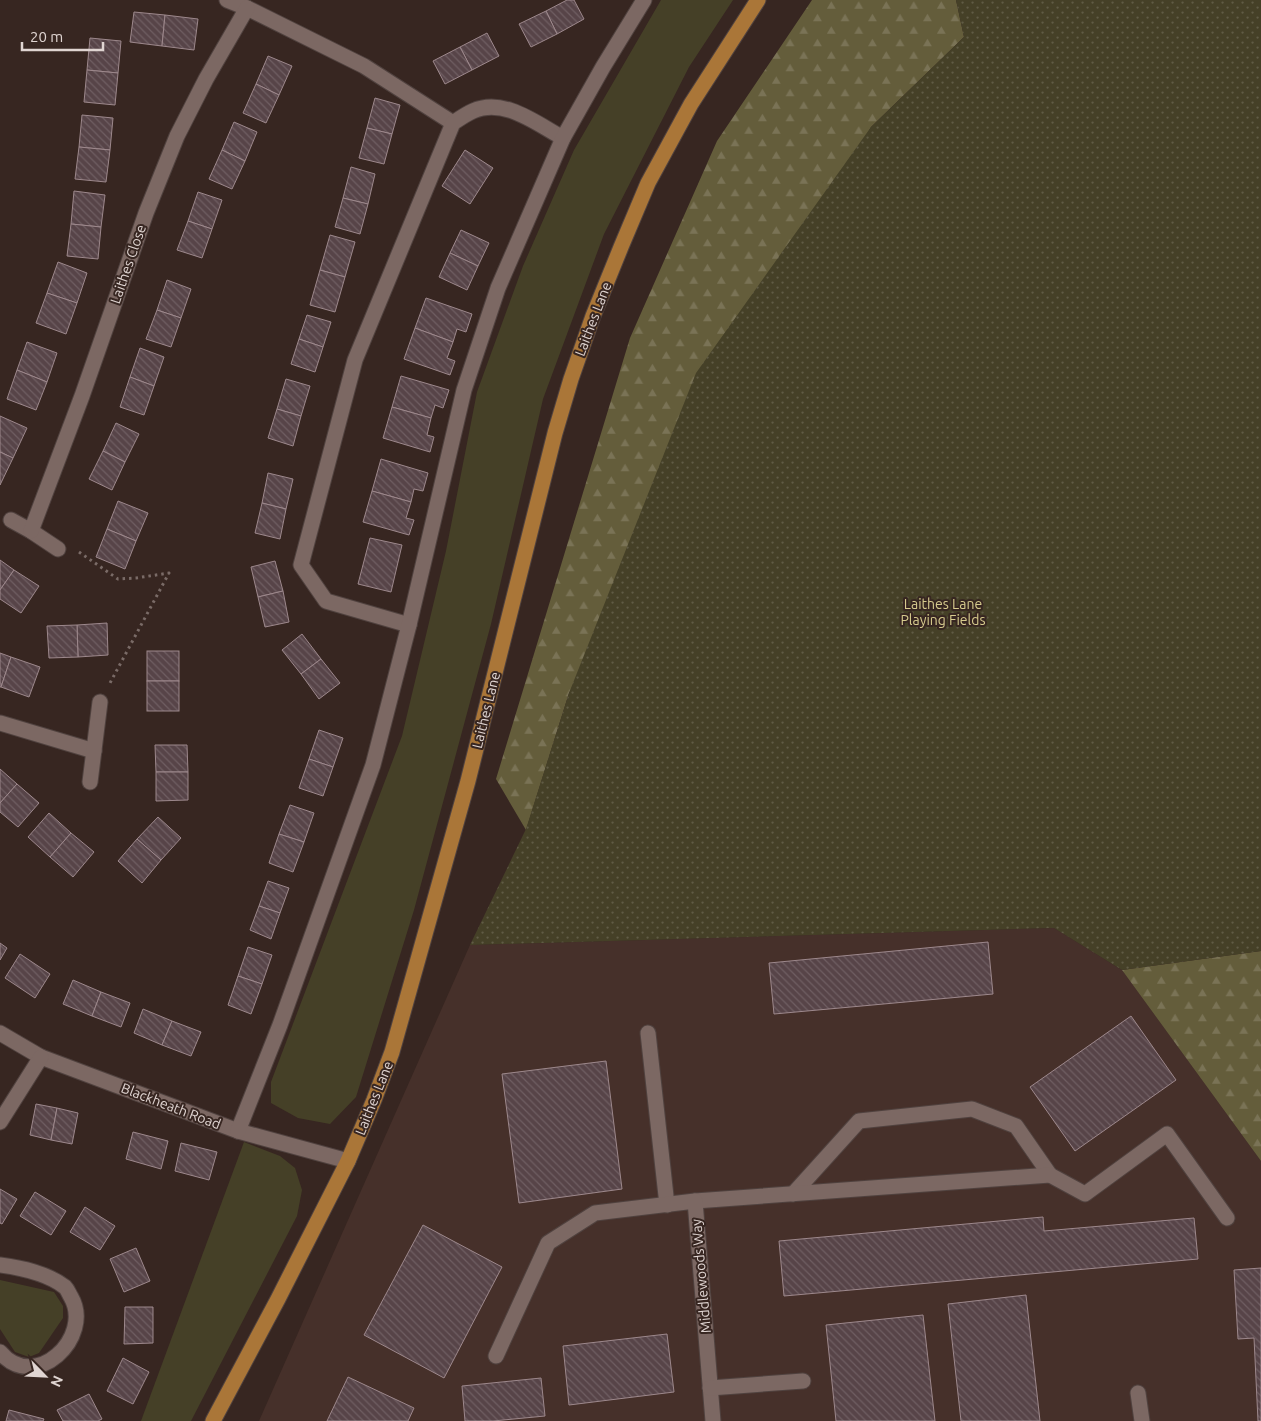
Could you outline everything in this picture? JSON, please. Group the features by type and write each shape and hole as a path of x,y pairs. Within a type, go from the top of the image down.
{"main road":[{"name":"Laithes Lane","path":"213,1421 348,1161 392,1052 468,781 555,432 571,379 600,299 648,183 691,104 758,0"}],"street":[{"path":"227,0 364,66 453,123"},
{"path":"238,1132 280,1025 373,765 409,626 464,390 498,288 563,138 603,66 644,0"},
{"name":"Laithes Close","path":"31,531 82,396 146,213 177,136 206,79 247,8"},
{"path":"409,626 326,601 301,565 355,360 453,123 474,110 493,106 514,111 563,138"},
{"path":"11,520 58,549"},
{"path":"90,782 100,702"},
{"path":"0,723 94,751"},
{"name":"Blackheath Road","path":"0,1033 41,1057 238,1132 348,1161"},
{"path":"648,1033 667,1204"},
{"path":"0,1122 41,1057"},
{"path":"793,1194 859,1121 972,1109 1016,1126 1050,1175 1085,1194 1166,1134 1227,1218"},
{"path":"694,1201 1050,1175"},
{"name":"Middlewoods Way","path":"496,1356 548,1243 595,1213 694,1201 713,1421"},
{"path":"0,1265 46,1276 66,1288 76,1305 77,1321 70,1342 55,1357 39,1367 20,1366 4,1358 0,1352"},
{"path":"710,1388 803,1381"},
{"path":"1138,1393 1142,1421"}],"path":[{"path":"58,549 80,552 118,579 169,573 100,702"}],"shaded area":[{"path":"1054,928 1122,970 1261,1161 1261,1421 259,1421 470,945"}],"green space":[{"path":"661,0 733,0 689,67 604,234 543,399 491,624 414,910 356,1097 330,1124 298,1118 271,1103 271,1082 402,736 446,551 477,392 523,266 574,150"},
{"path":"812,0 956,0 964,37 871,127 569,693 526,830 496,779 630,338 717,141"},
{"name":"Laithes Lane Playing Fields","path":"956,0 1261,0 1261,951 1122,970 1054,928 470,945 526,829 569,693 696,373 871,127 964,37"},
{"path":"1261,951 1261,1161 1122,970"},
{"path":"244,1142 280,1156 295,1168 302,1190 297,1216 191,1421 141,1421"},
{"path":"0,1280 54,1292 63,1306 63,1318 39,1353 29,1357 15,1352 0,1329"}],"building":[{"path":"567,0 574,0 584,19 557,34 546,11"},
{"path":"546,11 557,34 531,47 519,24"},
{"path":"134,12 165,15 162,46 130,42"},
{"path":"165,15 198,19 194,50 162,46"},
{"path":"487,33 499,56 472,70 460,47"},
{"path":"90,38 121,41 118,73 87,70"},
{"path":"460,47 472,70 445,84 433,61"},
{"path":"268,56 292,66 279,95 256,84"},
{"path":"87,70 118,73 115,105 84,102"},
{"path":"256,84 279,95 266,123 243,113"},
{"path":"375,98 400,105 392,134 367,128"},
{"path":"82,115 113,118 110,150 79,147"},
{"path":"234,122 257,132 245,161 222,150"},
{"path":"367,128 392,134 384,164 359,158"},
{"path":"79,147 110,150 106,182 75,179"},
{"path":"222,150 245,161 232,189 209,179"},
{"path":"465,150 493,168 470,204 442,186"},
{"path":"351,167 375,174 368,204 343,198"},
{"path":"74,191 105,195 101,227 71,224"},
{"path":"198,192 222,200 212,229 188,221"},
{"path":"343,198 368,204 360,234 335,227"},
{"path":"188,221 212,229 202,258 177,250"},
{"path":"71,224 101,227 98,259 67,256"},
{"path":"461,230 489,243 478,266 450,253"},
{"path":"330,235 355,242 345,277 320,270"},
{"path":"450,253 478,266 467,290 439,277"},
{"path":"58,262 87,273 77,303 47,293"},
{"path":"320,270 345,277 335,312 310,305"},
{"path":"167,280 191,289 181,318 157,310"},
{"path":"47,293 77,303 66,334 36,323"},
{"path":"426,298 472,314 466,332 457,329 453,342 415,328"},
{"path":"157,310 181,318 171,347 146,339"},
{"path":"307,315 331,322 323,347 299,339"},
{"path":"415,328 453,342 447,358 455,361 450,375 404,359"},
{"path":"299,339 323,347 315,372 291,364"},
{"path":"27,342 57,353 47,382 17,370"},
{"path":"140,348 164,357 154,386 130,377"},
{"path":"17,370 47,382 36,410 7,399"},
{"path":"401,376 449,390 443,408 435,405 431,418 392,407"},
{"path":"130,377 154,386 144,415 120,407"},
{"path":"286,379 310,386 301,416 277,409"},
{"path":"392,407 431,418 427,435 434,437 430,452 383,438"},
{"path":"277,409 301,416 293,446 268,438"},
{"path":"0,416 27,428 13,458 0,452"},
{"path":"116,423 139,434 125,462 103,451"},
{"path":"103,451 125,462 112,490 89,479"},
{"path":"0,452 13,458 0,485"},
{"path":"381,459 428,473 423,491 414,489 411,502 372,491"},
{"path":"268,473 293,479 286,509 262,503"},
{"path":"372,491 411,502 406,518 414,520 409,535 363,522"},
{"path":"118,501 148,513 136,541 107,529"},
{"path":"262,503 286,509 280,539 255,533"},
{"path":"107,529 136,541 125,569 96,557"},
{"path":"370,538 402,545 391,592 358,584"},
{"path":"0,560 14,570 0,590"},
{"path":"275,561 283,591 258,597 251,567"},
{"path":"14,570 39,586 21,613 0,599 0,590"},
{"path":"283,591 289,622 265,627 258,597"},
{"path":"107,623 108,655 78,657 77,625"},
{"path":"77,625 78,657 49,658 47,626"},
{"path":"302,634 321,659 301,674 282,650"},
{"path":"147,651 179,651 179,681 147,681"},
{"path":"0,653 11,657 1,687 0,687"},
{"path":"11,657 40,667 29,697 1,687"},
{"path":"321,659 340,683 319,699 301,674"},
{"path":"147,681 179,681 179,711 147,711"},
{"path":"319,730 343,738 333,767 309,759"},
{"path":"155,745 187,745 188,772 156,772"},
{"path":"309,759 333,767 323,796 299,788"},
{"path":"0,769 17,784 0,803"},
{"path":"156,772 188,772 188,800 156,801"},
{"path":"17,784 39,803 18,827 0,812 0,803"},
{"path":"290,805 314,813 304,842 279,834"},
{"path":"49,813 71,833 50,857 28,837"},
{"path":"158,817 181,838 161,860 137,839"},
{"path":"71,833 94,852 73,877 50,857"},
{"path":"279,834 304,842 293,872 269,863"},
{"path":"137,839 161,860 142,883 118,861"},
{"path":"268,881 289,888 280,913 259,906"},
{"path":"259,906 280,913 271,939 250,930"},
{"path":"988,942 993,994 774,1014 769,963"},
{"path":"0,943 7,948 0,960"},
{"path":"248,947 272,955 262,984 238,976"},
{"path":"20,954 50,974 35,998 5,978"},
{"path":"238,976 262,984 251,1014 228,1005"},
{"path":"73,980 101,992 92,1016 63,1004"},
{"path":"101,992 130,1003 121,1027 92,1016"},
{"path":"143,1009 172,1021 162,1045 134,1033"},
{"path":"1131,1016 1176,1080 1075,1151 1030,1087"},
{"path":"172,1021 201,1032 191,1056 162,1045"},
{"path":"606,1061 622,1189 519,1203 502,1074"},
{"path":"36,1104 57,1108 51,1140 30,1135"},
{"path":"57,1108 78,1113 72,1144 51,1140"},
{"path":"133,1132 168,1141 161,1169 126,1159"},
{"path":"181,1143 217,1152 209,1180 175,1171"},
{"path":"0,1189 17,1199 2,1224 0,1223"},
{"path":"35,1192 66,1211 51,1235 20,1216"},
{"path":"85,1207 115,1226 100,1250 70,1232"},
{"path":"1043,1217 1044,1231 1194,1218 1198,1259 784,1296 779,1241"},
{"path":"423,1225 502,1267 444,1378 364,1335"},
{"path":"136,1248 150,1281 124,1292 110,1259"},
{"path":"1261,1268 1261,1421 1258,1421 1254,1338 1238,1339 1234,1270"},
{"path":"1026,1295 1040,1421 961,1421 948,1304"},
{"path":"125,1307 153,1307 153,1343 124,1344"},
{"path":"923,1315 935,1421 836,1421 826,1325"},
{"path":"667,1334 674,1392 569,1405 563,1346"},
{"path":"123,1358 149,1372 133,1404 107,1391"},
{"path":"348,1377 414,1408 408,1421 327,1421"},
{"path":"541,1378 545,1416 493,1421 465,1421 462,1386"},
{"path":"89,1394 102,1419 98,1421 63,1421 57,1410"},
{"path":"9,1410 44,1419 43,1421 6,1421"}]}
